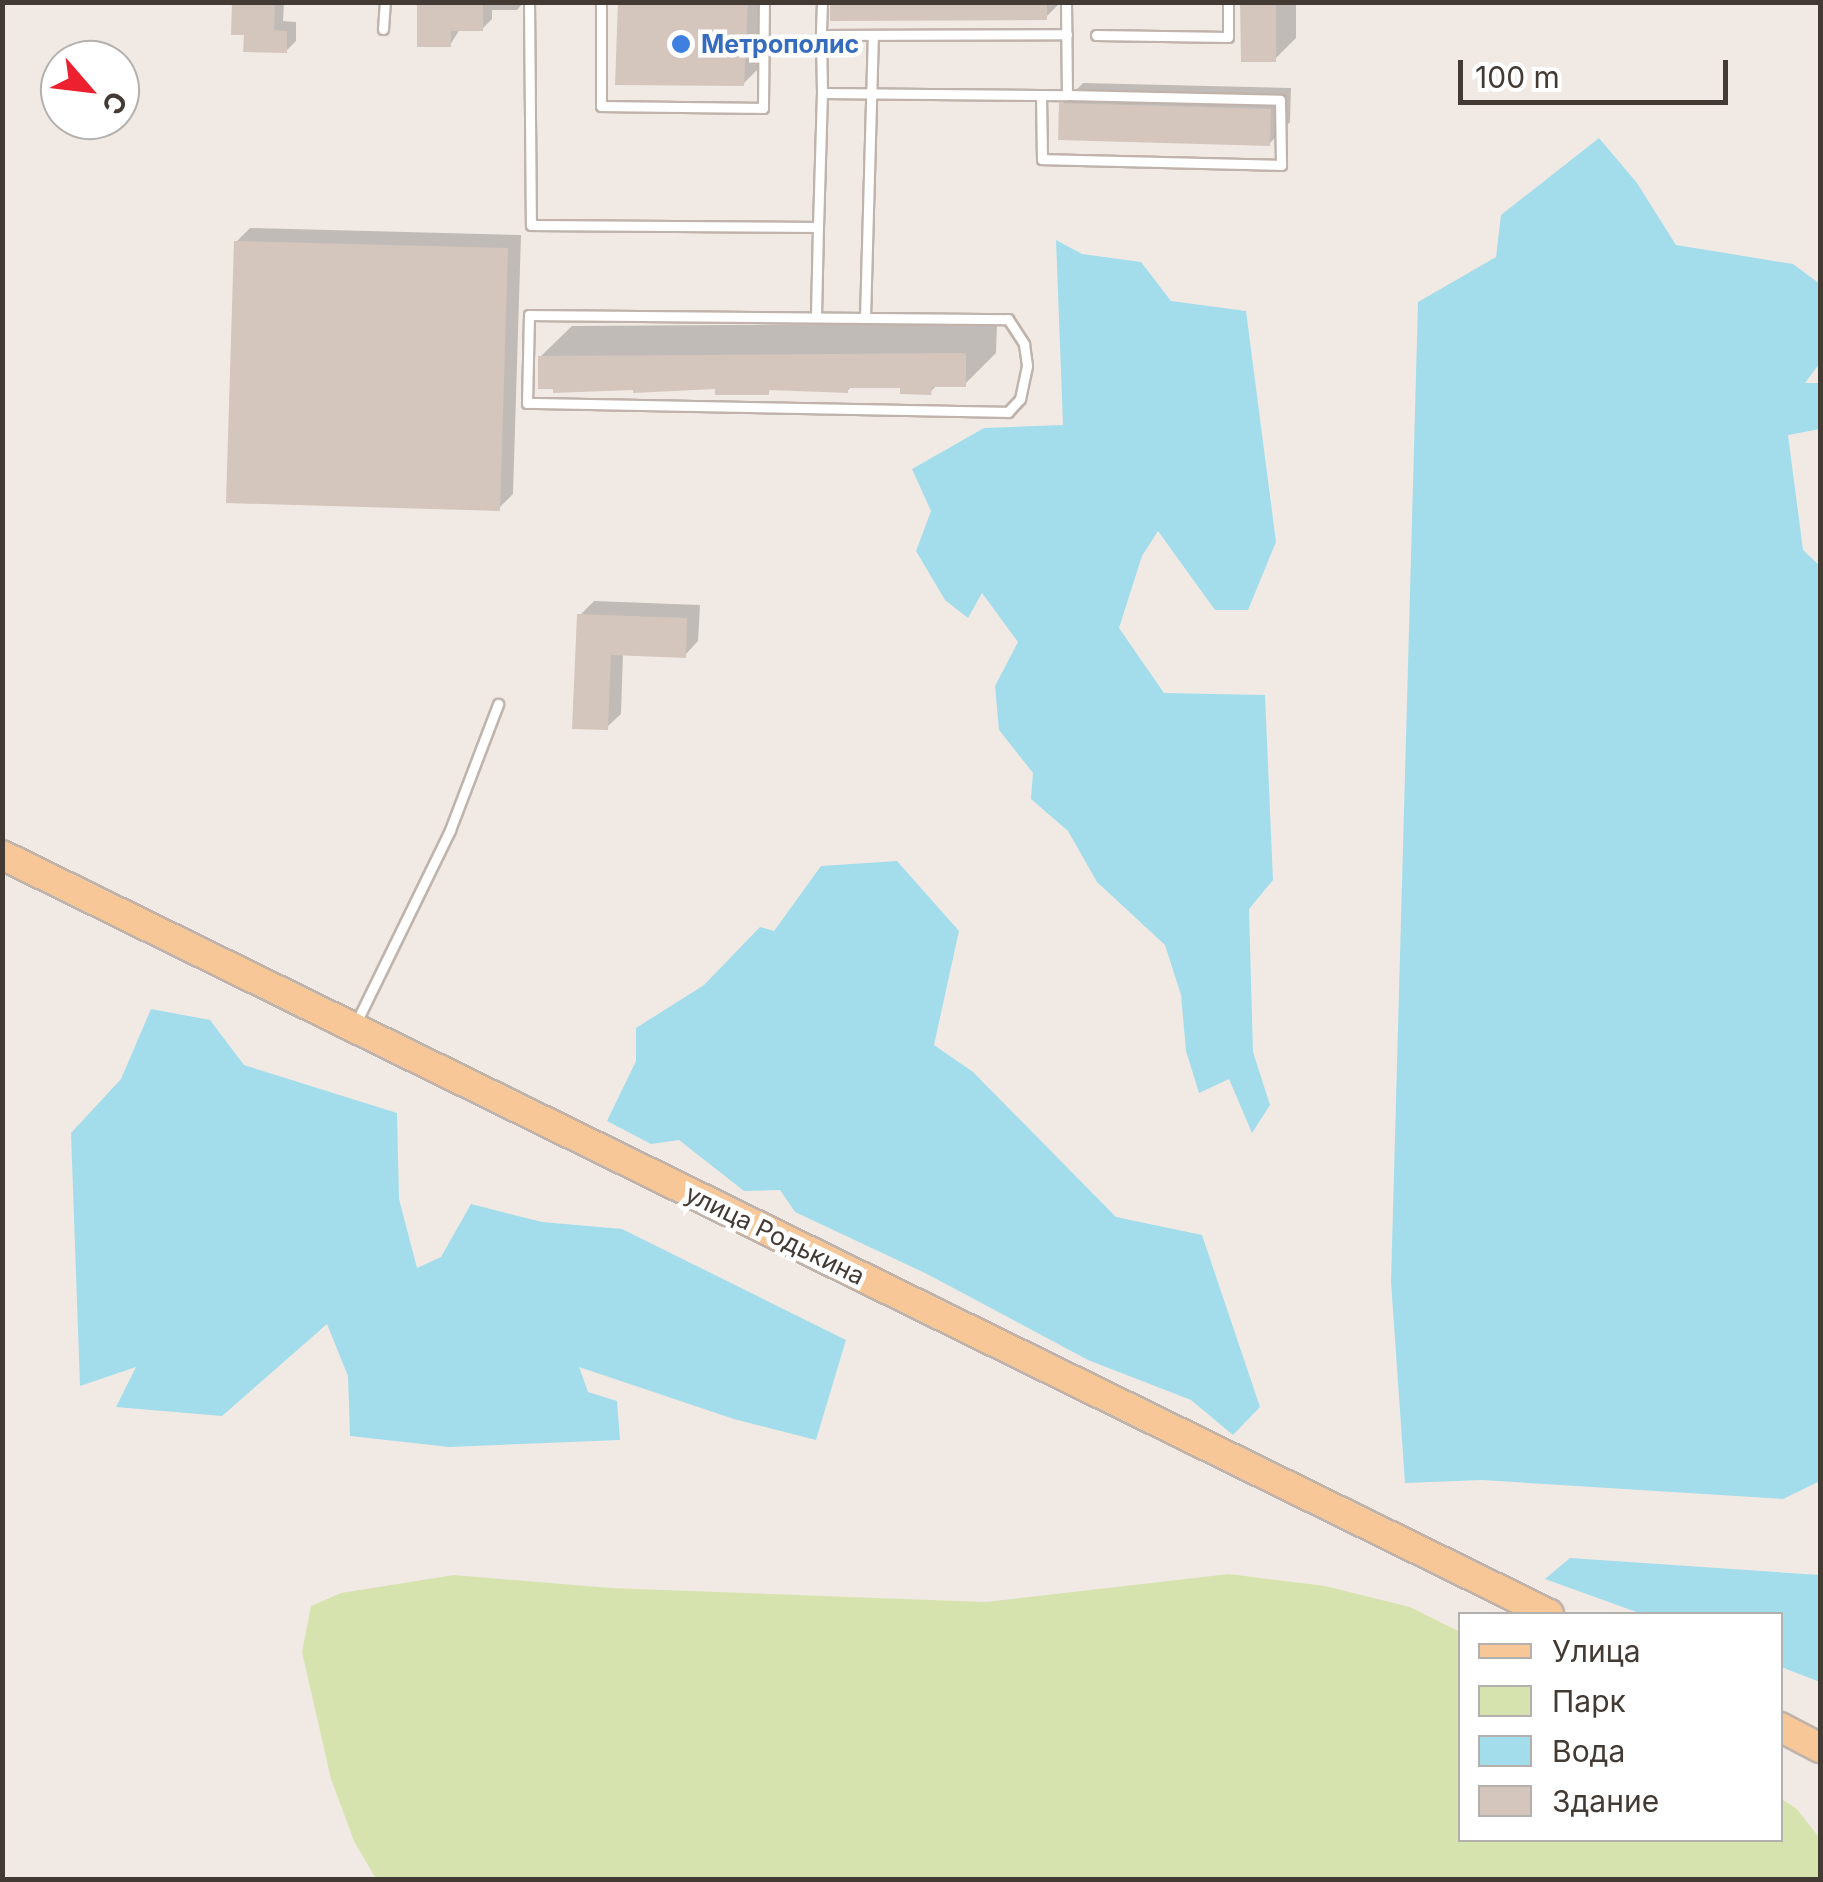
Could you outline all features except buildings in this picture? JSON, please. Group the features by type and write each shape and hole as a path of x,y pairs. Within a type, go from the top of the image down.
{"main road":[{"name":"улица Родькина","path":"2,854 1545,1612"},
{"path":"1783,1729 1820,1748"}],"lane":[{"path":"384,2 384,29"},
{"path":"529,2 531,224 818,227"},
{"path":"601,2 601,106 763,108 764,2"},
{"path":"816,318 822,2"},
{"path":"1066,2 1068,95"},
{"path":"1096,35 1228,37 1228,2"},
{"path":"822,35 1066,34"},
{"path":"865,318 873,35"},
{"path":"822,93 1068,95 1280,100 1280,165 1042,159 1042,95"},
{"path":"529,316 816,318 1008,319 1024,344 1027,366 1020,399 1008,412 527,403 529,316"},
{"path":"354,1028 450,830 498,704"}],"green space":[{"path":"1229,1574 1325,1586 1410,1607 1458,1631 1458,1842 1783,1842 1783,1800 1796,1808 1818,1836 1820,1879 376,1879 354,1841 331,1779 302,1652 311,1606 341,1593 454,1575 611,1588 986,1602"}],"water":[{"path":"1599,138 1637,183 1676,245 1793,264 1820,284 1820,363 1805,383 1820,383 1820,429 1788,435 1803,550 1820,566 1820,1481 1783,1499 1482,1480 1405,1483 1391,1282 1418,302 1496,257 1501,215"},
{"path":"1056,240 1082,254 1141,262 1171,301 1246,311 1276,542 1248,610 1215,610 1158,531 1142,556 1119,628 1164,693 1265,695 1273,880 1249,909 1253,1052 1270,1105 1252,1133 1229,1079 1199,1093 1186,1051 1181,995 1165,945 1097,882 1068,831 1031,799 1033,773 999,730 995,686 1018,642 982,593 968,618 945,600 916,551 931,511 912,469 984,428 1063,425"},
{"path":"897,861 959,931 934,1045 973,1072 1116,1217 1202,1235 1260,1407 1233,1435 1191,1400 1088,1360 927,1274 795,1212 780,1190 744,1191 679,1140 651,1144 607,1121 636,1061 636,1028 704,985 760,927 774,931 821,866"},
{"path":"151,1009 210,1020 244,1065 397,1113 399,1199 417,1268 441,1257 471,1204 542,1222 622,1229 846,1340 816,1440 734,1419 579,1367 588,1392 617,1401 620,1440 449,1447 350,1436 348,1376 327,1324 222,1416 116,1407 136,1367 80,1386 71,1133 121,1079"},
{"path":"1570,1558 1820,1575 1820,1682 1783,1668 1783,1612 1636,1612 1545,1579"}],"place":[{"name":"Метрополис","path":"681,44"}]}
